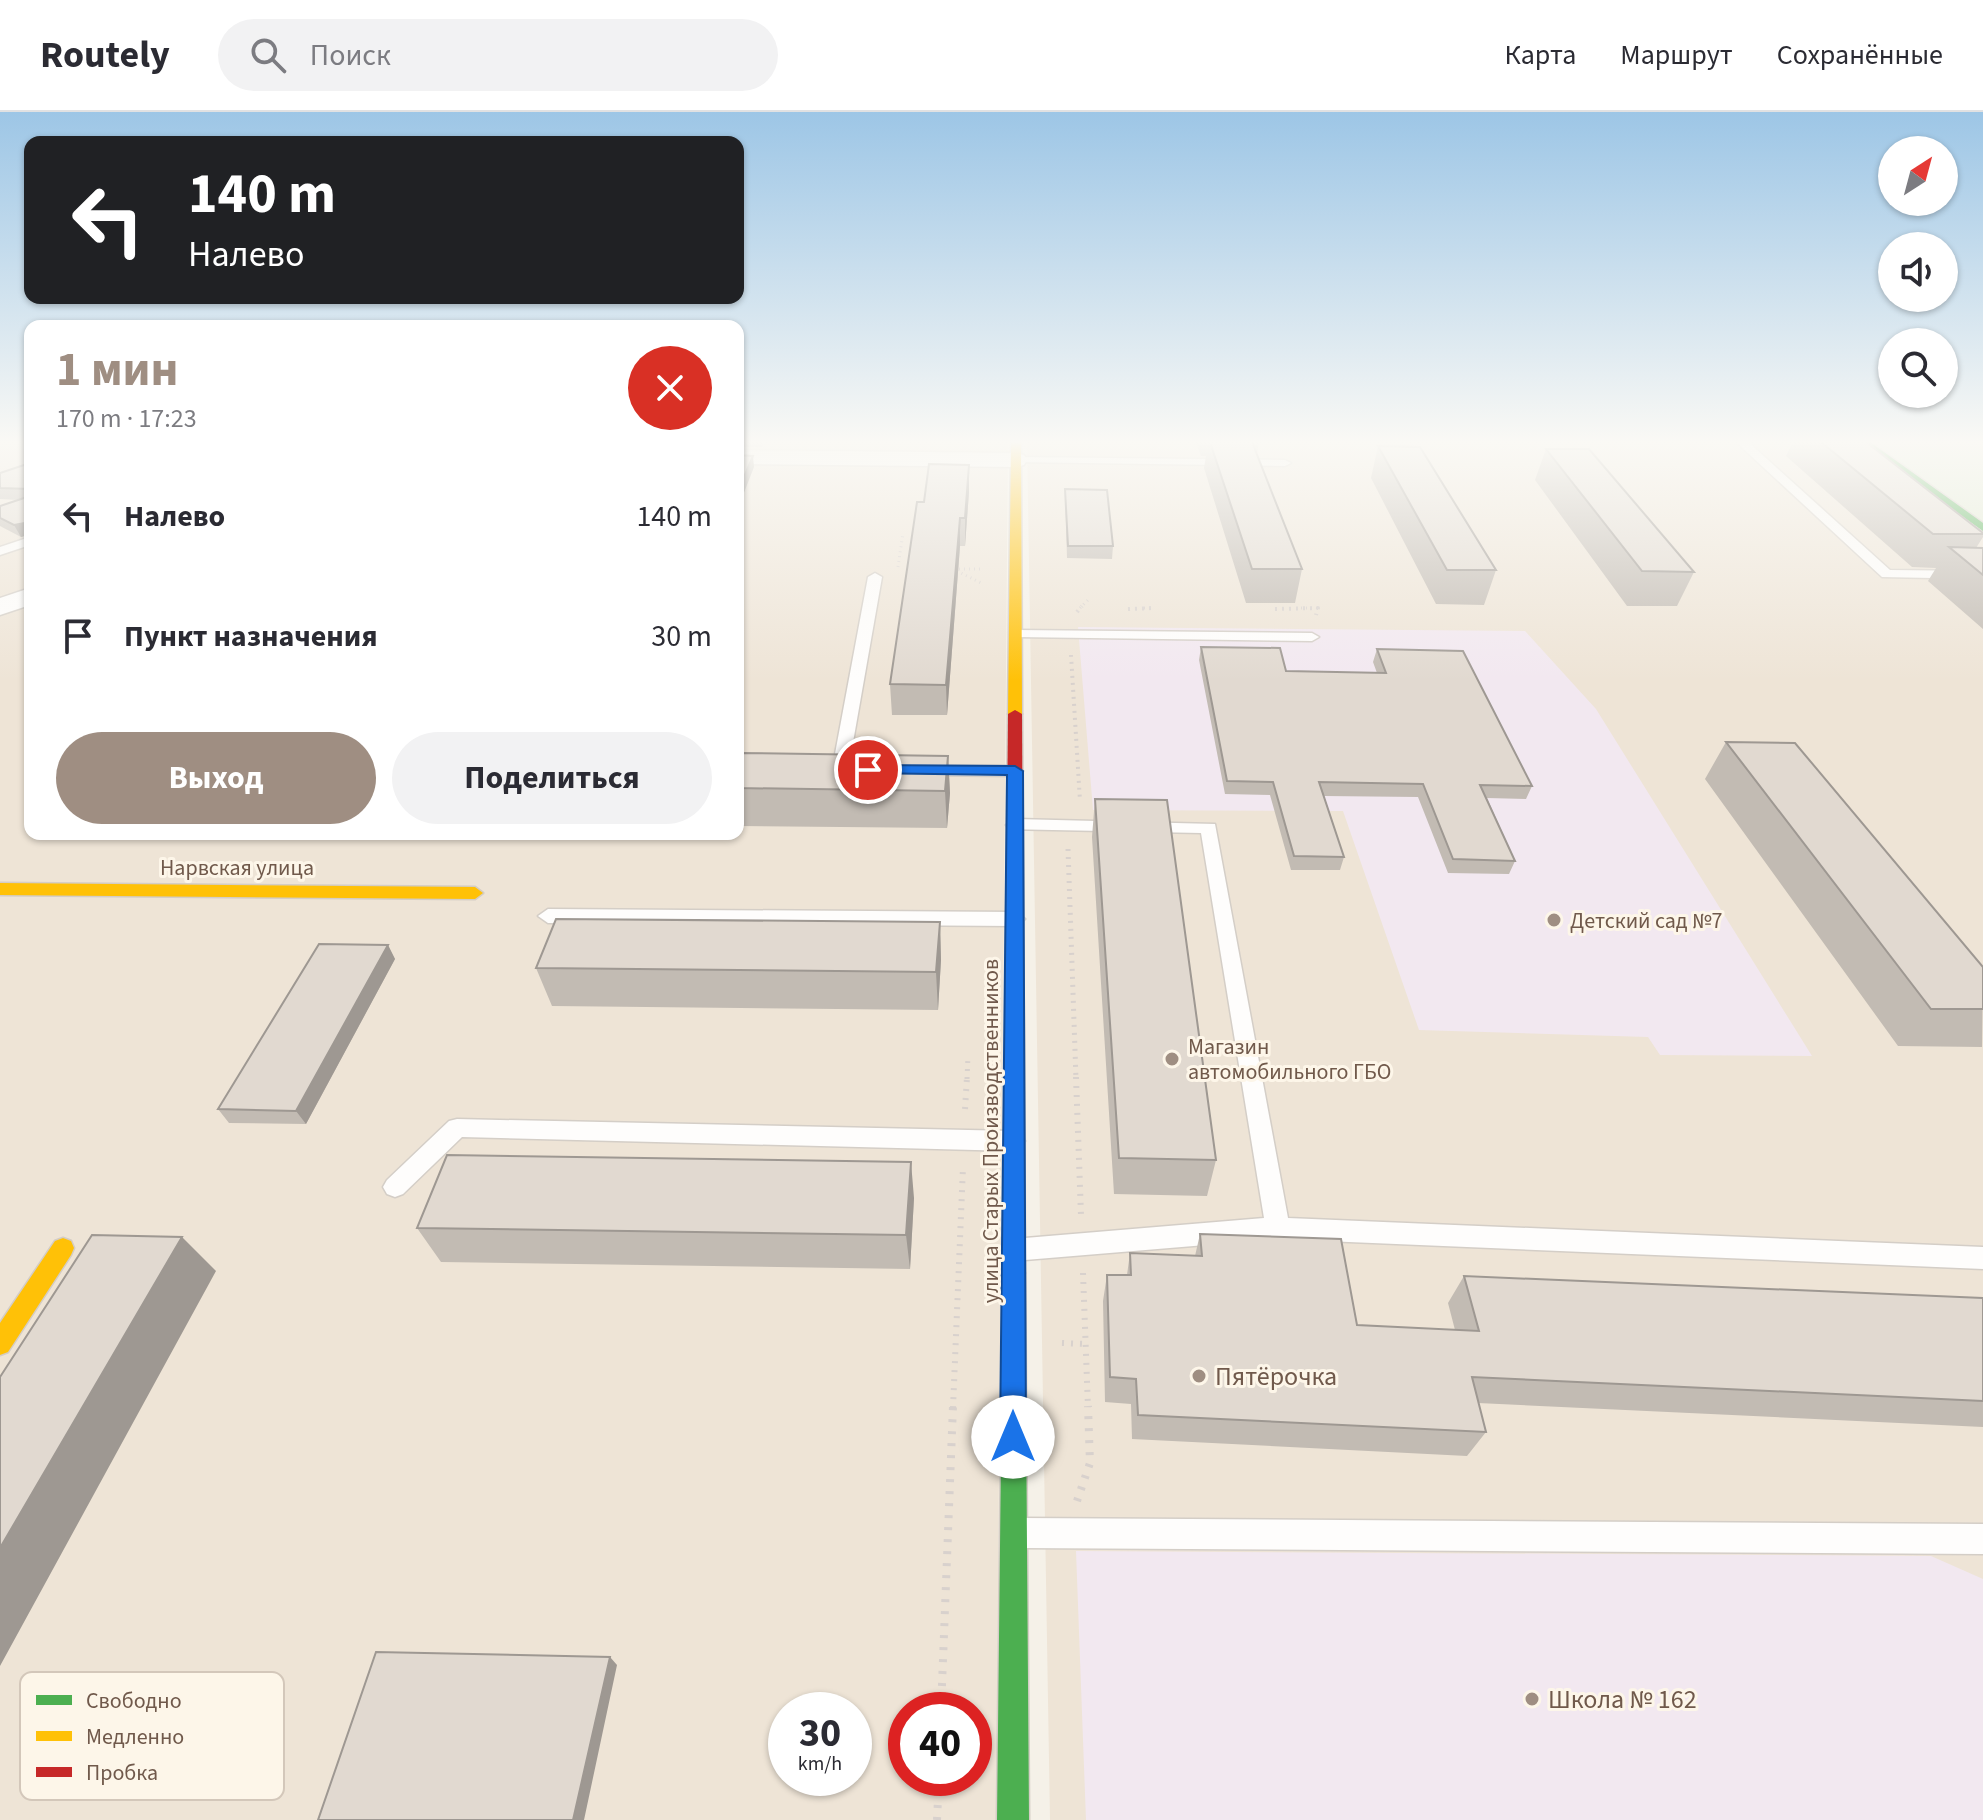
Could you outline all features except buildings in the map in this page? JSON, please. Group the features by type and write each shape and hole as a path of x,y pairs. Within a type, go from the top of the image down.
{"street":[{"name":"улица Старых Производственников","path":"1013,1820 1016,522"},
{"path":"0,607 24,598"},
{"name":"Нарвская улица","path":"0,889 475,893"},
{"path":"0,1344 63,1248"}],"lane":[{"path":"1830,522 1887,574 1983,575"},
{"path":"0,551 24,543"},
{"path":"871,770 840,770 875,577"},
{"path":"1015,634 1312,637"},
{"path":"902,770 1015,771"},
{"path":"1015,825 1209,828 1278,1228"},
{"path":"548,916 1015,919"},
{"path":"395,1187 457,1128 1014,1141"},
{"path":"1014,1250 1278,1228 1983,1258"},
{"path":"1013,1533 1983,1539"}],"path":[{"path":"903,533 897,568 911,568"},
{"path":"988,587 953,569 989,570"},
{"path":"1067,1533 1090,1463 1067,844 1081,798 1070,634 1072,616 1090,598"},
{"path":"937,1820 938,1796"}],"shaded area":[{"path":"0,522 24,522 24,840 744,840 744,522 1007,522 996,1820 0,1820"},
{"path":"1028,522 1983,524 1983,1820 1050,1820"},
{"name":"Детский сад №7","path":"1078,627 1525,631 1596,709 1812,1056 1660,1055 1648,1037 1419,1030 1343,811 1093,810"},
{"name":"Школа № 162","path":"1076,1551 1931,1556 1983,1579 1983,1820 1086,1820"}],"traffic: fast":[{"path":"1974,522 1983,528"},
{"path":"1013,1820 1014,1273"}],"traffic: slow":[{"path":"1015,714 1016,522"},
{"path":"0,889 475,893"},
{"path":"0,1344 63,1248"}],"traffic: jam":[{"path":"1014,1273 1015,714"}],"place":[{"name":"Детский сад №7","path":"1554,920"},
{"name":"Магазин автомобильного ГБО","path":"1172,1059"},
{"name":"Пятёрочка","path":"1199,1376"},
{"name":"Школа № 162","path":"1532,1699"}],"route":[{"path":"868,770 1015,771 1013,1437"}]}
